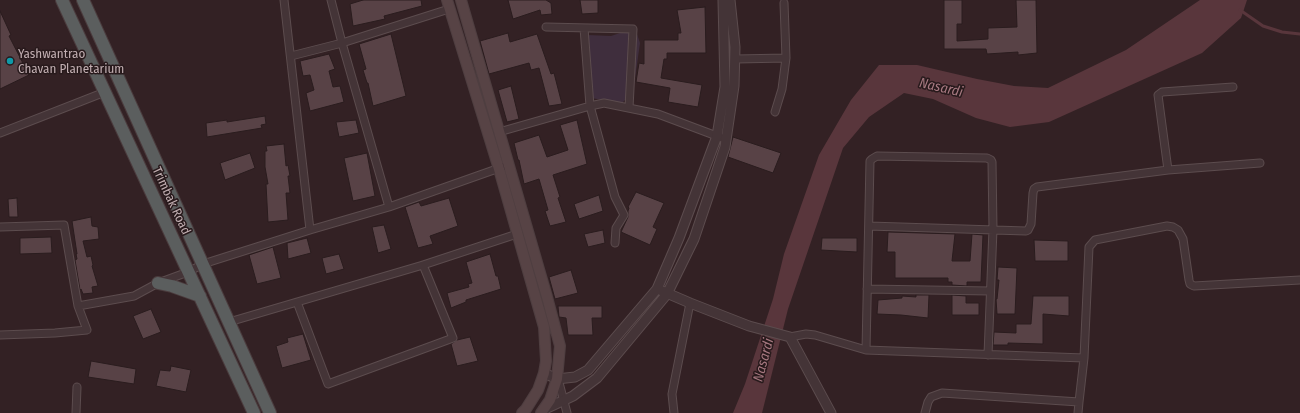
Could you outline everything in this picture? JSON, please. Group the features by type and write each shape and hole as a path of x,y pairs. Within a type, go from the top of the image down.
{"highway":[{"name":"Trimbak Road","path":"62,0 254,413"},
{"name":"Trimbak Road","path":"83,0 270,413"},
{"path":"158,284 172,286 200,296"}],"main road":[{"path":"461,0 499,132 517,234 544,327 546,361 544,373 538,390 522,413"},
{"path":"448,4 547,297 560,346 558,379 550,400 542,412"}],"street":[{"path":"284,0 310,230"},
{"path":"331,0 389,207"},
{"path":"544,373 558,379 575,377 588,370 657,289 722,139 725,86 723,0"},
{"path":"542,412 564,402 597,378 667,294 694,239 722,139 734,86 736,59 730,0"},
{"path":"776,112 782,89 786,58 784,3"},
{"path":"291,56 342,43 448,4"},
{"path":"546,27 633,29 629,108"},
{"path":"584,28 590,106 615,197 624,215 616,228 616,244"},
{"path":"736,59 786,58"},
{"path":"1168,170 1158,95 1162,92 1233,86"},
{"path":"0,133 105,92"},
{"path":"499,132 604,103 658,114 722,139"},
{"path":"866,350 870,161 876,156 989,158 992,162 993,229 988,355"},
{"path":"869,226 1028,230 1031,224 1033,193 1037,187 1168,170 1260,163"},
{"path":"78,306 134,296 203,264 389,207 504,167"},
{"path":"0,227 64,225 78,306 87,330 0,335"},
{"path":"1078,413 1084,358 1089,247 1095,240 1166,226 1173,227 1178,230 1183,240 1189,280 1190,284 1194,286 1300,280"},
{"path":"229,322 424,265 517,234"},
{"path":"297,302 328,384 453,338 424,265"},
{"path":"657,289 749,326 790,337 806,334 815,335 866,350 1084,358"},
{"path":"867,289 990,291"},
{"path":"674,413 672,394 690,303"},
{"path":"790,337 831,413"},
{"path":"558,379 567,413"},
{"path":"76,413 77,387"},
{"path":"925,413 931,397 942,394 1079,402"}],"shaded area":[{"path":"635,28 640,43 633,92 622,103 591,98 587,35 611,36"}],"water":[{"name":"Nasardi","path":"1200,0 1247,0 1241,18 1202,53 1049,122 1010,127 976,118 933,99 904,93 869,117 843,148 788,309 762,413 733,413 745,384 773,299 784,254 819,155 851,100 879,65 917,65 1014,86 1048,88 1126,50"}],"building":[{"path":"363,0 421,0 422,6 384,16 385,19 353,26 350,4"},
{"path":"508,0 546,0 551,3 552,14 541,15 540,10 513,19"},
{"path":"580,0 598,0 598,13 582,14"},
{"path":"944,0 962,0 962,24 957,24 957,41 988,39 988,28 1017,27 1016,0 1036,0 1037,53 1018,55 1018,52 987,54 986,49 944,49"},
{"path":"705,7 706,53 667,53 667,59 664,59 661,78 702,85 698,107 668,102 670,88 636,82 639,63 644,64 644,40 678,40 678,33 681,33 677,10"},
{"path":"0,11 11,35 9,36 29,75 0,89"},
{"path":"508,33 510,42 537,34 551,74 554,73 562,104 549,106 539,68 531,70 529,63 489,74 480,41"},
{"path":"391,34 406,96 373,106 368,83 363,70 366,69 359,44"},
{"path":"329,54 335,69 329,71 333,87 340,86 344,102 310,111 306,93 314,90 310,75 303,76 300,61"},
{"path":"511,86 519,119 507,122 498,90"},
{"path":"265,116 266,124 261,125 262,128 207,137 206,123 227,120 227,122"},
{"path":"356,120 359,133 339,137 336,122"},
{"path":"577,120 587,164 553,175 560,197 558,198 566,222 550,226 545,211 548,210 539,179 524,184 514,143 539,135 547,157 568,150 560,125"},
{"path":"733,137 781,153 773,173 728,157"},
{"path":"284,144 286,166 288,165 290,176 288,176 290,193 286,193 288,220 268,222 266,184 268,184 265,167 265,151 267,151 266,146"},
{"path":"250,153 255,168 225,180 220,163"},
{"path":"367,153 375,196 353,201 344,158"},
{"path":"636,192 664,203 653,227 657,229 650,245 621,232 628,217 628,207"},
{"path":"599,195 603,211 579,219 574,204"},
{"path":"17,198 18,217 9,217 8,199"},
{"path":"449,198 458,226 430,236 433,244 418,248 405,207 419,202 421,206"},
{"path":"91,217 92,226 98,227 99,239 83,241 87,257 91,256 92,266 98,286 92,287 93,293 83,294 81,289 80,290 75,260 77,259 77,254 72,221"},
{"path":"384,225 391,249 378,253 372,227"},
{"path":"603,230 605,243 588,247 584,234"},
{"path":"888,232 955,234 952,261 970,261 972,234 983,235 981,282 967,282 967,286 952,285 952,282 948,282 948,278 895,278 895,252 887,252"},
{"path":"51,237 52,253 20,254 20,238"},
{"path":"307,238 311,253 288,259 287,243"},
{"path":"822,238 857,238 857,252 821,250"},
{"path":"1034,240 1068,241 1068,261 1035,261"},
{"path":"273,247 281,278 257,284 249,255"},
{"path":"339,254 344,269 326,274 322,258"},
{"path":"490,254 501,289 466,300 466,302 451,308 447,293 469,287 468,284 472,283 466,262"},
{"path":"998,267 1017,268 1015,314 997,314 996,299 999,280 997,280"},
{"path":"571,270 578,293 555,299 549,277"},
{"path":"916,295 929,295 928,318 877,314 878,300 902,298 902,296 916,297"},
{"path":"952,295 966,296 966,303 979,303 979,315 952,315"},
{"path":"1033,296 1069,296 1069,316 1043,314 1043,344 1008,343 1008,345 993,345 994,332 1016,333 1016,324 1031,324"},
{"path":"558,306 602,306 602,318 592,318 593,335 568,335 566,318 559,317"},
{"path":"151,309 161,332 143,339 133,316"},
{"path":"303,334 311,360 282,368 276,346 288,342 287,338"},
{"path":"470,337 478,361 457,366 451,344 457,340"},
{"path":"91,361 136,369 134,384 88,377"},
{"path":"171,366 191,370 186,392 156,386 160,370 170,371"}],"waterway":[{"path":"1240,10 1263,26 1282,32 1300,34"}],"place":[{"name":"Yashwantrao Chavan Planetarium","path":"10,61"}]}
